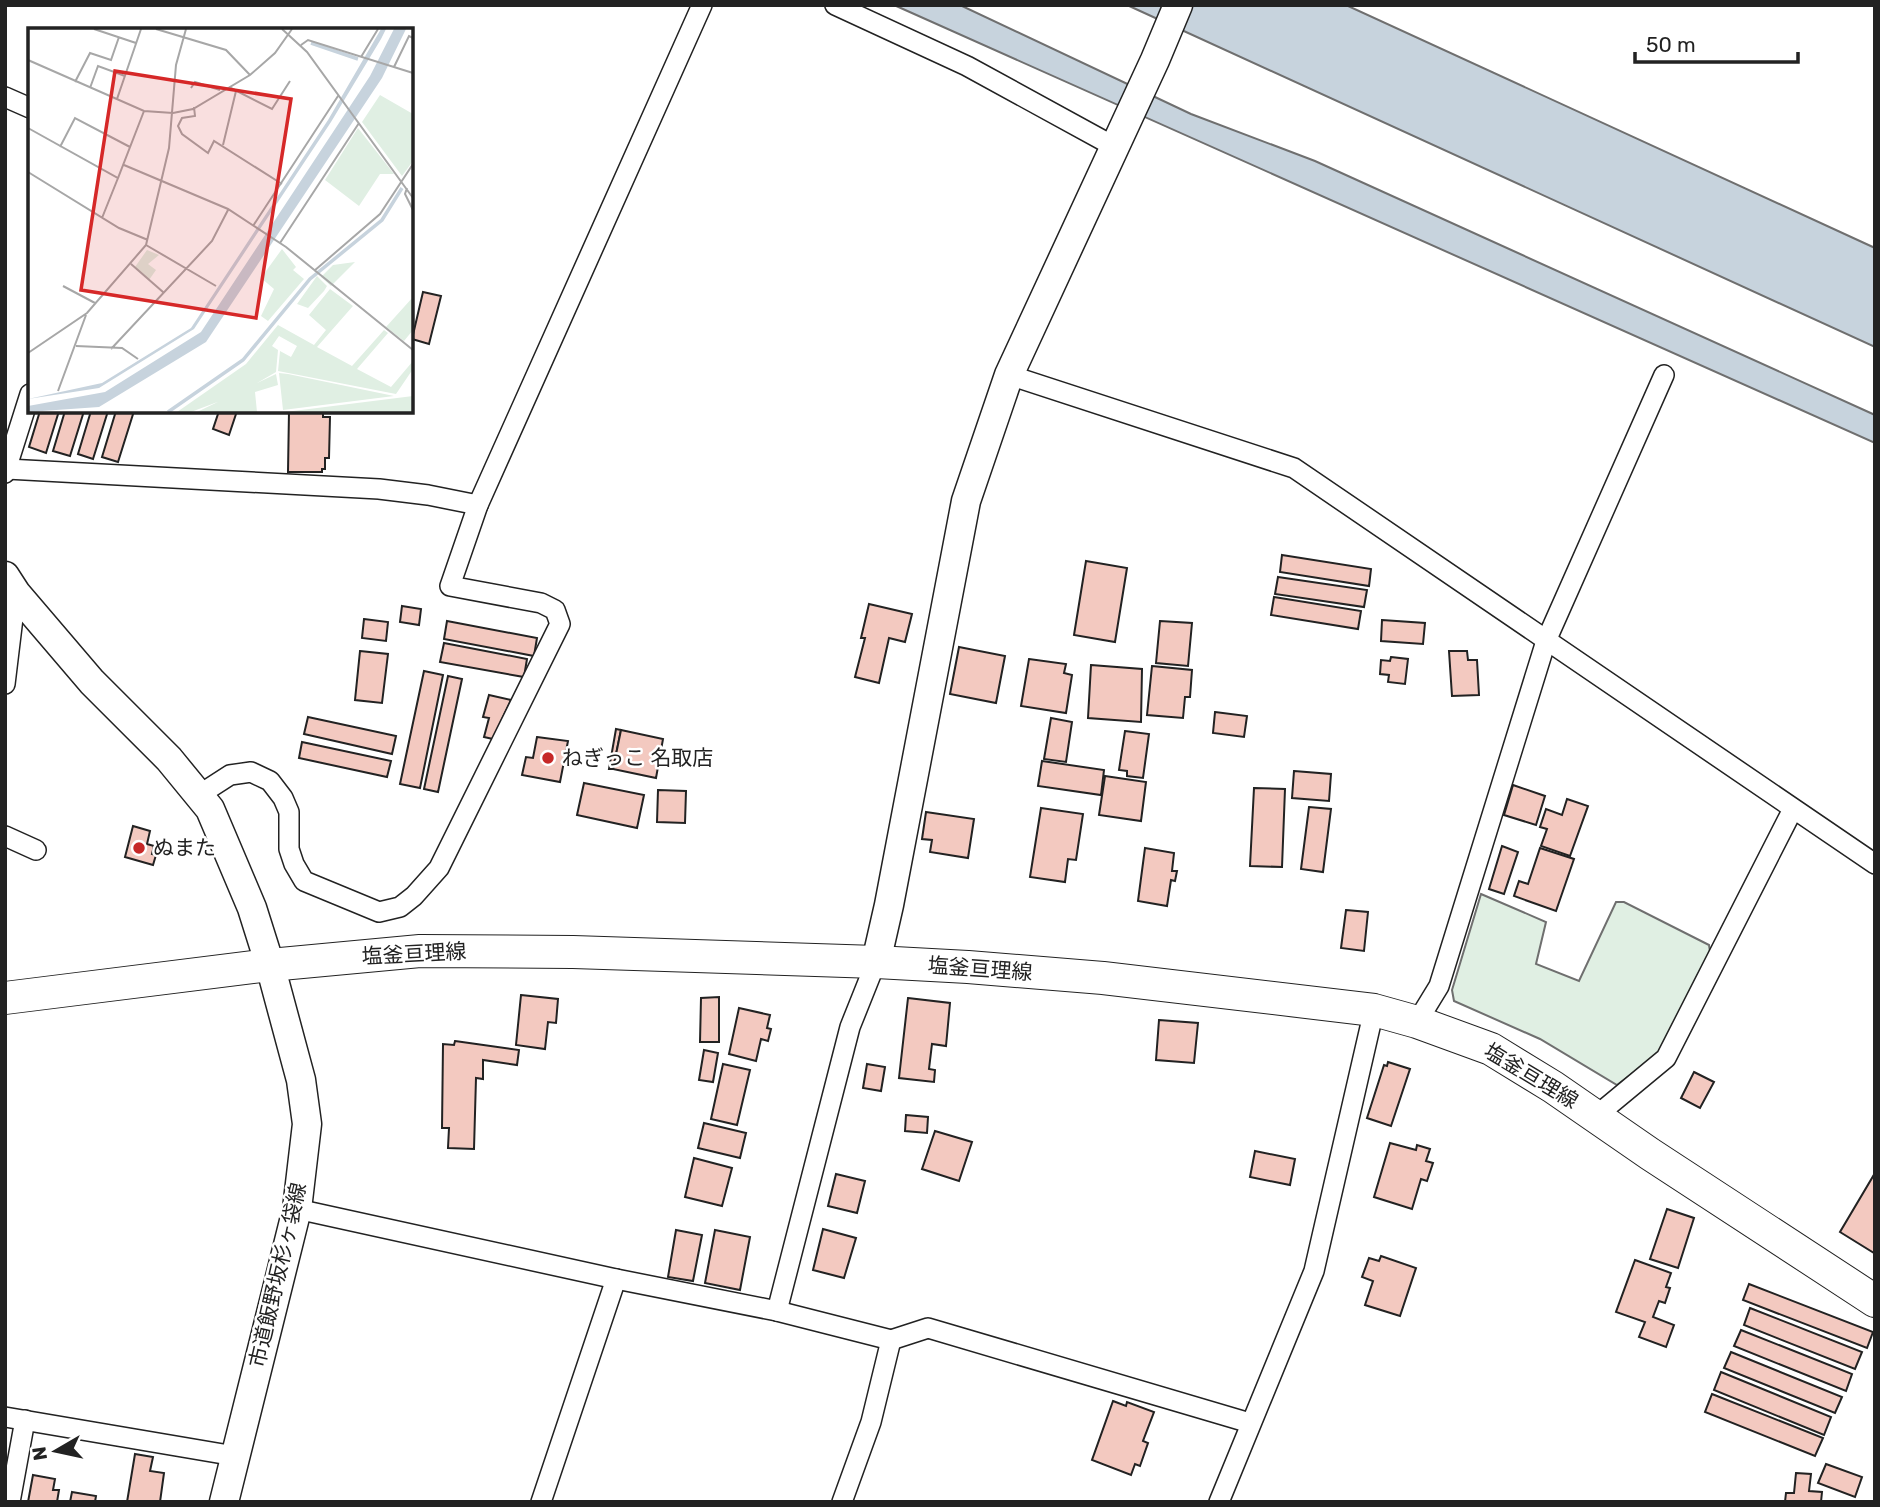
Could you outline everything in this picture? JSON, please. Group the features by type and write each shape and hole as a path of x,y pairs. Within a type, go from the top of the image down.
{"main road":[{"name":"塩釜亘理線","path":"5,999 270,965 420,951 573,951 968,967 1103,978 1374,1010 1417,1022 1491,1049 1553,1087 1650,1154 1875,1301"}],"street":[{"path":"199,795 230,775 251,772 270,781 283,798 289,812 289,849 304,881 379,912 400,907 439,868 560,624 555,610 541,603 450,586 478,505 702,5"},
{"path":"835,5 967,66 1117,143"},
{"path":"777,1311 850,1027 876,962 892,891 966,500 1009,374 1152,68 1178,5"},
{"path":"5,97 28,107"},
{"path":"1009,374 1294,468 1875,864"},
{"path":"1417,1022 1439,986 1546,641 1664,375"},
{"path":"28,400 6,471 379,489 478,505"},
{"path":"5,684 11,584"},
{"name":"市道飯野坂杉ヶ袋線","path":"11,584 92,682 169,759 210,809 252,908 301,1080 307,1124 297,1209 224,1502"},
{"path":"1596,1116 1667,1058 1793,809"},
{"path":"5,836 36,850"},
{"path":"1219,1502 1314,1271 1374,1010"},
{"path":"297,1209 616,1279 777,1311 891,1340 928,1328 1250,1423"},
{"path":"541,1502 616,1279"},
{"path":"842,1502 870,1422 891,1340"},
{"path":"10,1502 15,1418 235,1456"}],"green space":[{"path":"1481,894 1546,922 1536,964 1579,981 1616,902 1624,902 1709,945 1711,958 1657,1055 1617,1085 1540,1039 1454,1001 1452,990"}],"shaded area":[{"path":"894,5 960,5 1191,114 1315,161 1875,415 1875,443"},
{"path":"1127,5 1346,5 1875,248 1875,347"}],"building":[{"path":"423,292 441,296 429,344 413,339"},
{"path":"39,413 58,413 46,453 29,447"},
{"path":"64,413 83,413 70,456 53,451"},
{"path":"90,413 107,413 93,459 78,454"},
{"path":"115,413 133,413 118,462 102,457"},
{"path":"218,413 236,413 229,435 213,429"},
{"path":"289,413 323,413 323,417 330,417 329,458 325,458 325,469 322,469 322,472 288,472"},
{"path":"1282,555 1371,569 1369,586 1280,572"},
{"path":"1086,561 1127,568 1115,642 1074,635"},
{"path":"1278,577 1367,590 1364,607 1275,594"},
{"path":"1274,597 1361,611 1358,629 1271,615"},
{"path":"869,604 912,614 905,642 889,638 879,683 855,677 865,638 861,638"},
{"path":"402,606 421,609 419,625 400,622"},
{"path":"364,619 388,622 386,641 362,638"},
{"path":"1382,620 1425,623 1423,644 1381,641"},
{"path":"447,621 537,638 534,656 444,639"},
{"path":"1160,621 1192,623 1188,666 1156,663"},
{"path":"444,643 527,659 524,677 440,662"},
{"path":"959,647 1005,656 996,703 950,694"},
{"path":"360,651 388,654 382,703 355,700"},
{"path":"1449,651 1467,651 1468,660 1477,660 1479,695 1452,696"},
{"path":"1391,657 1408,659 1405,684 1388,682 1389,675 1380,674 1381,660 1390,661"},
{"path":"1029,659 1066,664 1064,673 1072,675 1066,713 1021,706"},
{"path":"1091,665 1142,669 1141,722 1088,718"},
{"path":"1152,666 1192,670 1190,697 1185,697 1183,718 1147,715"},
{"path":"424,671 443,675 420,788 400,784"},
{"path":"448,676 462,679 438,792 424,789"},
{"path":"489,695 511,700 493,739 484,737 489,718 483,717"},
{"path":"1215,712 1247,716 1244,737 1213,733"},
{"path":"308,717 396,736 392,754 304,734"},
{"path":"1051,718 1072,722 1066,762 1044,759"},
{"path":"616,729 621,730 613,769 609,769"},
{"path":"621,730 663,739 656,778 613,769"},
{"path":"1125,731 1149,734 1143,778 1127,776 1127,771 1119,770"},
{"path":"537,737 568,741 560,782 522,775 526,757 533,758"},
{"path":"302,742 391,761 387,777 299,758"},
{"path":"1042,761 1104,770 1101,795 1038,786"},
{"path":"1294,771 1331,774 1329,801 1292,798"},
{"path":"1105,776 1146,782 1141,821 1099,815"},
{"path":"584,783 644,795 637,828 577,815"},
{"path":"1513,785 1545,796 1536,825 1504,815"},
{"path":"1254,788 1285,789 1282,867 1250,866"},
{"path":"658,790 686,791 685,823 657,822"},
{"path":"1567,799 1588,806 1570,856 1541,846 1547,829 1540,827 1546,809 1562,815"},
{"path":"1309,807 1331,809 1323,872 1301,869"},
{"path":"1041,808 1083,814 1076,860 1068,859 1065,882 1030,877"},
{"path":"926,812 974,819 968,858 930,852 932,840 922,839"},
{"path":"133,826 150,831 147,844 154,846 152,854 156,855 153,865 125,857"},
{"path":"1502,846 1518,852 1504,894 1489,889"},
{"path":"1145,848 1174,853 1172,871 1177,871 1175,881 1171,880 1167,906 1138,901"},
{"path":"1540,848 1574,859 1556,911 1514,896 1519,881 1528,884"},
{"path":"1346,910 1368,912 1364,951 1341,948"},
{"path":"521,995 558,999 556,1023 548,1022 545,1049 516,1045"},
{"path":"719,997 719,1042 700,1042 701,998"},
{"path":"908,998 950,1003 946,1046 932,1044 929,1069 935,1070 934,1082 899,1078"},
{"path":"739,1008 770,1015 768,1041 761,1039 756,1061 729,1054"},
{"path":"1159,1020 1198,1023 1194,1063 1156,1060"},
{"path":"455,1041 519,1050 517,1065 483,1060 483,1079 476,1078 474,1149 448,1148 449,1128 442,1128 443,1044 454,1045"},
{"path":"704,1050 718,1053 713,1082 699,1080"},
{"path":"1388,1062 1410,1069 1391,1126 1367,1118 1384,1065 1387,1066"},
{"path":"723,1064 750,1070 737,1125 711,1119"},
{"path":"867,1064 885,1067 881,1091 863,1088"},
{"path":"1694,1072 1714,1082 1700,1108 1681,1098"},
{"path":"906,1115 928,1117 927,1133 905,1131"},
{"path":"704,1123 746,1133 740,1158 698,1148"},
{"path":"935,1131 972,1142 959,1181 922,1169"},
{"path":"1390,1143 1416,1150 1417,1145 1430,1149 1426,1161 1433,1163 1427,1181 1421,1179 1412,1209 1374,1197"},
{"path":"1255,1151 1295,1159 1290,1185 1250,1177"},
{"path":"694,1158 732,1168 722,1206 685,1197"},
{"path":"1875,1173 1875,1252 1874,1253 1840,1232"},
{"path":"836,1174 865,1181 857,1213 828,1206"},
{"path":"1667,1209 1694,1218 1678,1268 1650,1259"},
{"path":"823,1229 856,1238 844,1278 813,1270"},
{"path":"676,1230 702,1235 693,1281 668,1277"},
{"path":"715,1230 750,1237 740,1290 705,1283"},
{"path":"1381,1256 1416,1268 1400,1316 1365,1305 1373,1281 1362,1277 1369,1258 1379,1261"},
{"path":"1635,1260 1671,1273 1666,1287 1670,1288 1665,1303 1659,1301 1653,1317 1674,1325 1666,1347 1639,1337 1645,1322 1616,1312"},
{"path":"1749,1284 1873,1332 1867,1348 1743,1300"},
{"path":"1750,1308 1862,1352 1855,1369 1744,1325"},
{"path":"1741,1330 1852,1374 1846,1391 1734,1346"},
{"path":"1731,1352 1842,1397 1835,1413 1724,1368"},
{"path":"1721,1372 1831,1417 1824,1435 1714,1390"},
{"path":"1712,1394 1823,1438 1815,1456 1705,1412"},
{"path":"1113,1401 1126,1406 1127,1402 1154,1412 1143,1441 1148,1443 1140,1466 1135,1464 1131,1475 1092,1460"},
{"path":"135,1454 153,1457 150,1471 164,1473 160,1502 127,1502"},
{"path":"1826,1464 1862,1477 1855,1497 1818,1483"},
{"path":"1796,1473 1811,1474 1809,1491 1822,1492 1821,1502 1785,1502 1786,1493 1794,1493"},
{"path":"33,1475 55,1479 53,1490 59,1490 57,1502 28,1502"},
{"path":"72,1492 96,1496 95,1502 70,1502"}],"place":[{"name":"ねぎっこ 名取店","path":"548,758"},
{"name":"ぬまた","path":"139,848"}]}
